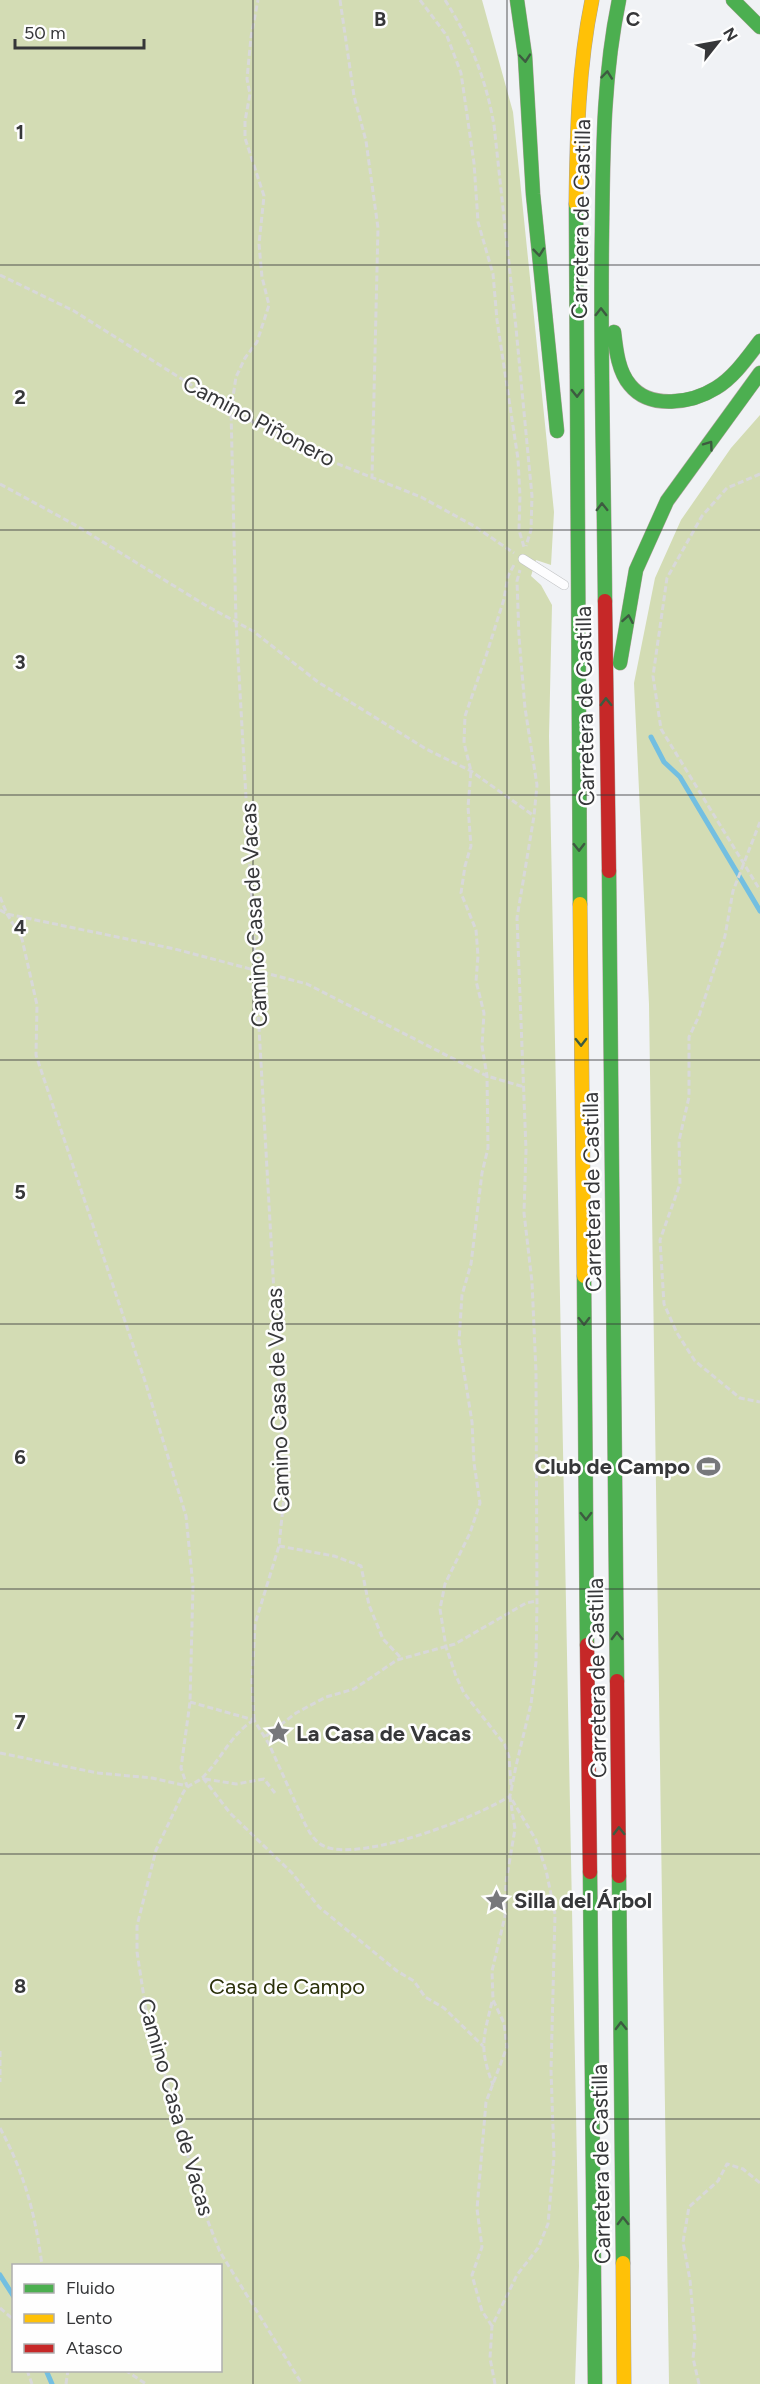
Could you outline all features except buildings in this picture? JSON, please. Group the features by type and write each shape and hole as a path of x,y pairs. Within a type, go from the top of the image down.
{"highway":[{"path":"517,0 525,56 533,194 558,443"},
{"name":"Carretera de Castilla","path":"592,0 577,112 578,726 595,2381"},
{"name":"Carretera de Castilla","path":"619,0 610,44 604,106 601,326 610,908 624,2384"},
{"path":"734,0 760,27"},
{"path":"604,106 615,164 614,335 623,375 639,393 659,402 687,400 715,389 743,363 760,341"},
{"path":"610,908 620,664 636,570 668,501 760,373"},
{"path":"564,564 568,655 578,726"}],"lane":[{"path":"742,398 760,383"},
{"path":"524,555 564,585"},
{"path":"623,2245 634,2384"}],"path":[{"name":"Camino Casa de Vacas","path":"254,1720 252,1682 255,1624 279,1546 285,1487 237,621 231,410 236,377 245,358 257,342 269,305 262,277 259,244 264,195 245,138 245,121 250,94 247,79 251,37 258,0"},
{"path":"340,0 354,96 366,141 378,228 372,478"},
{"path":"420,0 447,36 461,73 474,163 478,222 493,274 497,320 518,459 519,530 524,555"},
{"path":"445,0 464,30 478,63 488,93 494,125 532,496 531,530 517,581 525,708 537,785 517,918 526,1150 524,1213 532,1282 536,1372 537,1662 531,1704 510,1796 536,1840 546,1870 555,1914 551,2048 554,2156 548,2223 538,2248 518,2275 492,2326 490,2358 495,2384"},
{"name":"Camino Piñonero","path":"0,275 74,311 231,410 303,450 421,497 524,555"},
{"path":"760,474 727,488 702,516 667,578 653,676 662,729 760,890"},
{"path":"0,484 237,621 318,682 426,749 471,771 534,816"},
{"path":"493,2085 486,2067 483,2036 493,2000 492,1971 505,1916 506,1882 515,1829 510,1796 510,1766 505,1745 464,1694 446,1647 441,1609 445,1584 470,1533 480,1503 472,1422 459,1341 462,1295 471,1264 482,1173 488,1148 488,1076 482,1046 484,1013 476,981 478,956 476,930 461,893 471,846 468,807 471,771 464,743 465,716 504,599 508,576 524,555"},
{"path":"760,822 734,891 725,936 699,1016 689,1037 689,1097 679,1141 680,1184 660,1240 664,1304 677,1333 695,1361 740,1398 760,1402"},
{"path":"0,897 22,939 37,1005 36,1055 146,1381 186,1516 193,1586 190,1702 181,1768 187,1786"},
{"path":"0,910 7,914 176,949 307,984 488,1076 524,1087"},
{"path":"279,1546 334,1556 361,1566 369,1605 383,1639 401,1658"},
{"path":"265,1737 296,1713 326,1698 354,1689 401,1658 446,1647 473,1635 526,1603 537,1600"},
{"path":"190,1702 254,1720 265,1737 312,1836 319,1843 333,1848 345,1851 372,1846 446,1827 488,1810 510,1796"},
{"path":"0,1753 98,1773 152,1778 187,1786 203,1778 241,1729 254,1720"},
{"path":"203,1778 236,1784 264,1779 275,1793"},
{"path":"203,1778 230,1813 278,1858 319,1907 397,1971 414,1981 425,1997 448,2011 483,2046"},
{"name":"Camino Casa de Vacas","path":"187,1786 156,1850 139,1912 138,1952 147,2017 185,2140 193,2183 220,2252 302,2384"},
{"path":"492,2326 482,2312 472,2275 482,2247 477,2209 478,2175 486,2102 507,2047 504,2023 493,2000"},
{"path":"0,2051 0,2082"},
{"path":"0,2128 15,2157 31,2200 42,2264"},
{"path":"699,2384 693,2358 695,2339 690,2280 683,2242 689,2207 718,2181 727,2164 742,2169 760,2183"},
{"path":"0,2308 12,2318"},
{"path":"128,2372 146,2384"}],"green space":[{"name":"Casa de Campo","path":"0,0 482,0 513,112 554,512 551,565 536,560 531,576 541,585 552,605 549,736 579,2266 575,2384 0,2384"},
{"name":"Club de Campo","path":"760,415 760,2384 669,2384 649,1004 634,683 655,578 681,520 731,448"}],"waterway":[{"path":"651,737 664,762 680,777 760,911"},
{"path":"0,2275 12,2294"},
{"path":"47,2372 52,2384"}],"traffic: fast":[{"path":"517,0 525,56 533,194 557,431"},
{"path":"605,601 601,323 603,173 607,86 619,0"},
{"path":"733,0 760,27"},
{"path":"576,204 580,904"},
{"path":"614,332 618,360 630,385 638,393 648,398 672,402 695,397 723,384 760,341"},
{"path":"620,663 636,570 667,501 760,373"},
{"path":"609,871 617,1681"},
{"path":"584,1276 587,1645"},
{"path":"590,1872 595,2384"},
{"path":"619,1876 623,2263"}],"traffic: slow":[{"path":"576,204 581,76 592,0"},
{"path":"580,904 584,1276"},
{"path":"623,2263 624,2384"}],"traffic: jam":[{"path":"605,601 609,871"},
{"path":"587,1645 590,1872"},
{"path":"617,1681 619,1876"}],"place":[{"name":"Club de Campo","path":"708,1466"},
{"name":"La Casa de Vacas","path":"278,1733"},
{"name":"Silla del Árbol","path":"496,1900"}]}
